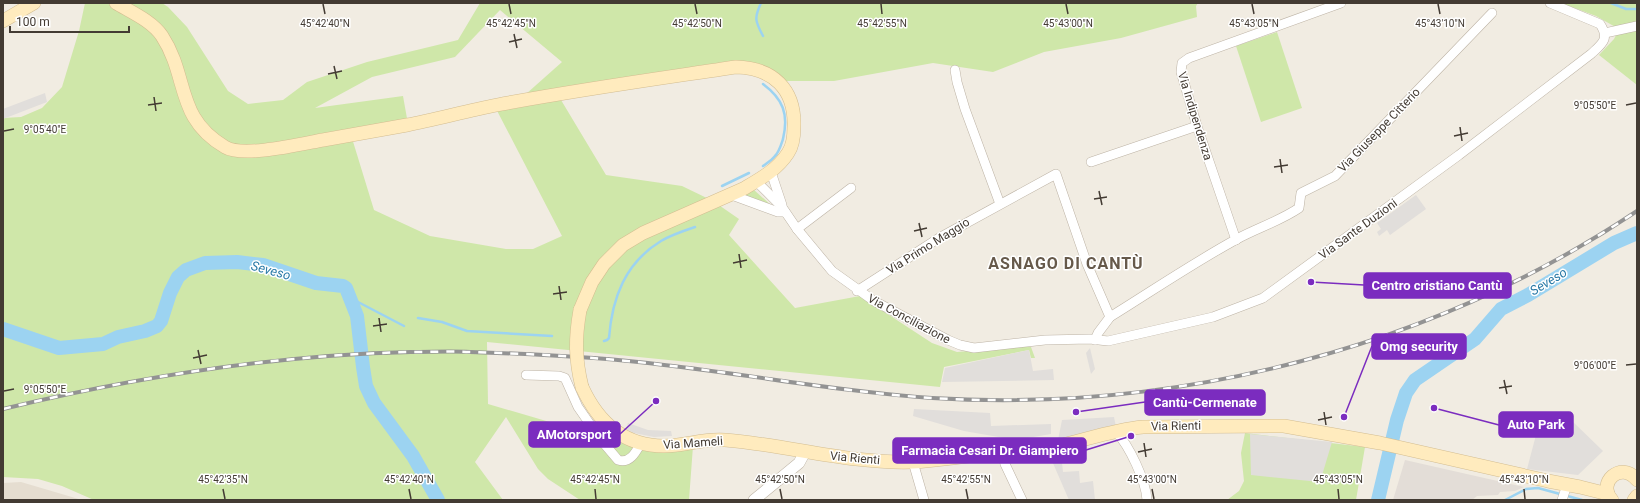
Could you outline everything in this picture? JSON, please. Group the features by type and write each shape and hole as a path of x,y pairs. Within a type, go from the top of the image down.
{"main road":[{"path":"3,21 34,3"},
{"name":"Via Mameli","path":"116,3 145,21 161,35 173,56 187,103 194,118 207,135 227,149 252,152 408,124 525,100 736,67 748,67 758,70 778,80 790,98 794,113 794,134 789,152 771,172 756,182 643,232 623,245 604,264 592,282 580,310 576,333 576,353 582,387 589,402 610,428 623,436 641,443 665,446 723,439 805,452"},
{"name":"Via Rienti","path":"805,452 850,459 913,462 1048,448 1143,427 1284,426 1380,443 1567,492"},
{"path":"1567,492 1609,492 1612,476 1619,472 1626,472 1636,477"},
{"path":"1634,500 1637,496"}],"street":[{"name":"Via Indipendenza","path":"1236,240 1197,126 1180,67 1185,60 1341,3"},
{"path":"1550,3 1600,24 1605,33 1637,26"},
{"name":"Via Giuseppe Citterio","path":"1236,240 1260,226 1286,217 1299,208 1301,193 1335,176 1492,13"},
{"name":"Via Sante Duzioni","path":"1095,340 1108,341 1213,317 1263,298 1459,155 1591,54 1604,41 1605,33"},
{"path":"955,70 965,109 1000,204"},
{"path":"1091,162 1197,126"},
{"path":"771,172 784,209"},
{"name":"Via Primo Maggio","path":"857,291 934,241 1056,174 1087,264 1110,317"},
{"path":"756,182 784,209"},
{"path":"797,229 851,188"},
{"path":"729,194 778,212 784,209"},
{"name":"Via Conciliazione","path":"784,209 797,229 832,271 857,291 948,340 960,345 974,348 1045,340 1095,340"},
{"path":"1095,340 1098,333 1110,317 1236,240"},
{"path":"526,375 559,376 565,378 578,407 601,440 618,460 628,460 635,453 641,443"},
{"path":"1116,432 1130,452 1146,491 1147,500"},
{"path":"754,500 799,463 805,452"},
{"path":"1002,453 1004,464 1022,500"},
{"path":"913,462 924,500"}],"shaded area":[{"path":"45,93 47,102 3,119 3,109"},
{"path":"1416,195 1426,209 1390,235 1387,230 1379,236 1377,232 1381,229 1377,223"},
{"path":"1090,348 1095,369 1091,374 1086,353"},
{"path":"1029,350 1033,371 1053,369 1054,380 942,382 945,368"},
{"path":"914,409 990,413 991,426 1051,424 1051,434 1016,440 964,431 913,416"},
{"path":"1114,417 1116,427 1058,440 1062,420"},
{"path":"1570,419 1603,451 1578,475 1527,469 1536,435 1562,433 1559,428"},
{"path":"628,423 648,430 671,431 672,436 654,437 634,433 626,429"},
{"path":"1250,434 1332,442 1320,482 1251,475"},
{"path":"1061,453 1063,472 1079,471 1080,483 1093,481 1095,500 1069,500 1049,454"},
{"path":"1405,460 1524,487 1515,491 1500,492 1498,495 1477,496 1472,500 1393,500"},
{"path":"21,482 82,500 3,500 3,483"}],"green space":[{"path":"85,3 162,3 168,7 187,27 228,91 248,104 283,100 307,82 367,62 458,40 480,3 1198,3 1196,6 1197,17 1121,38 1044,52 993,72 933,63 834,81 778,81 758,70 558,95 606,175 682,186 713,201 739,219 729,235 795,308 860,296 932,343 957,352 1028,346 1031,347 1035,358 1031,358 1029,350 944,367 940,387 487,342 488,404 587,433 693,446 689,500 580,500 548,479 538,469 506,417 475,462 503,500 94,500 62,486 38,479 3,477 3,118 21,117 42,108 62,87 79,31","holes":["500,10 562,62 526,94 492,101 562,236 533,249 506,249 430,236 374,210 351,135 408,124 403,96 315,108 372,77 455,57"]},
{"path":"1561,3 1637,3 1637,85 1599,55 1614,39 1619,29 1596,16"},
{"path":"1277,32 1302,108 1261,122 1236,46"},
{"path":"754,190 772,206 743,196"},
{"path":"1245,433 1365,447 1356,500 1227,500 1239,491 1244,481 1241,453"}],"waterway":[{"path":"761,3 757,12 756,20 763,36"},
{"path":"1611,3 1626,9 1637,9"},
{"path":"763,84 780,101 785,115 785,130 779,150 772,159 763,166"},
{"path":"722,186 749,173"},
{"path":"604,341 609,338 613,309 617,296 623,283 638,260 661,241 695,227"},
{"name":"Seveso","path":"1378,500 1397,420 1406,393 1415,380 1475,339 1501,309 1528,295 1614,243 1637,233"},
{"name":"Seveso","path":"3,329 59,348 103,344 118,337 145,331 157,326 161,321 170,293 178,277 186,270 205,263 237,262 263,265 316,283 343,286 346,288 357,316 366,386 374,403 413,456 438,500"},
{"path":"351,301 358,302 404,326"},
{"path":"418,318 442,322 467,331 552,336"},
{"path":"1505,500 1526,489 1538,488 1582,500"}],"railway":[{"path":"3,409 104,387 206,370 308,358 411,352 567,356 640,362 831,388 932,398 1025,400 1117,394 1209,382 1300,362 1389,334 1475,300 1558,259 1637,211"}],"place":[{"name":"Centro cristiano Cantù","path":"1311,282"},
{"name":"AMotorsport","path":"656,401"},
{"name":"Auto Park","path":"1434,408"},
{"name":"Cantù-Cermenate","path":"1076,412"},
{"name":"Omg security","path":"1344,417"},
{"name":"Farmacia Cesari Dr. Giampiero","path":"1131,436"}],"district":[{"name":"ASNAGO DI CANTÙ","path":"1066,263"}]}
